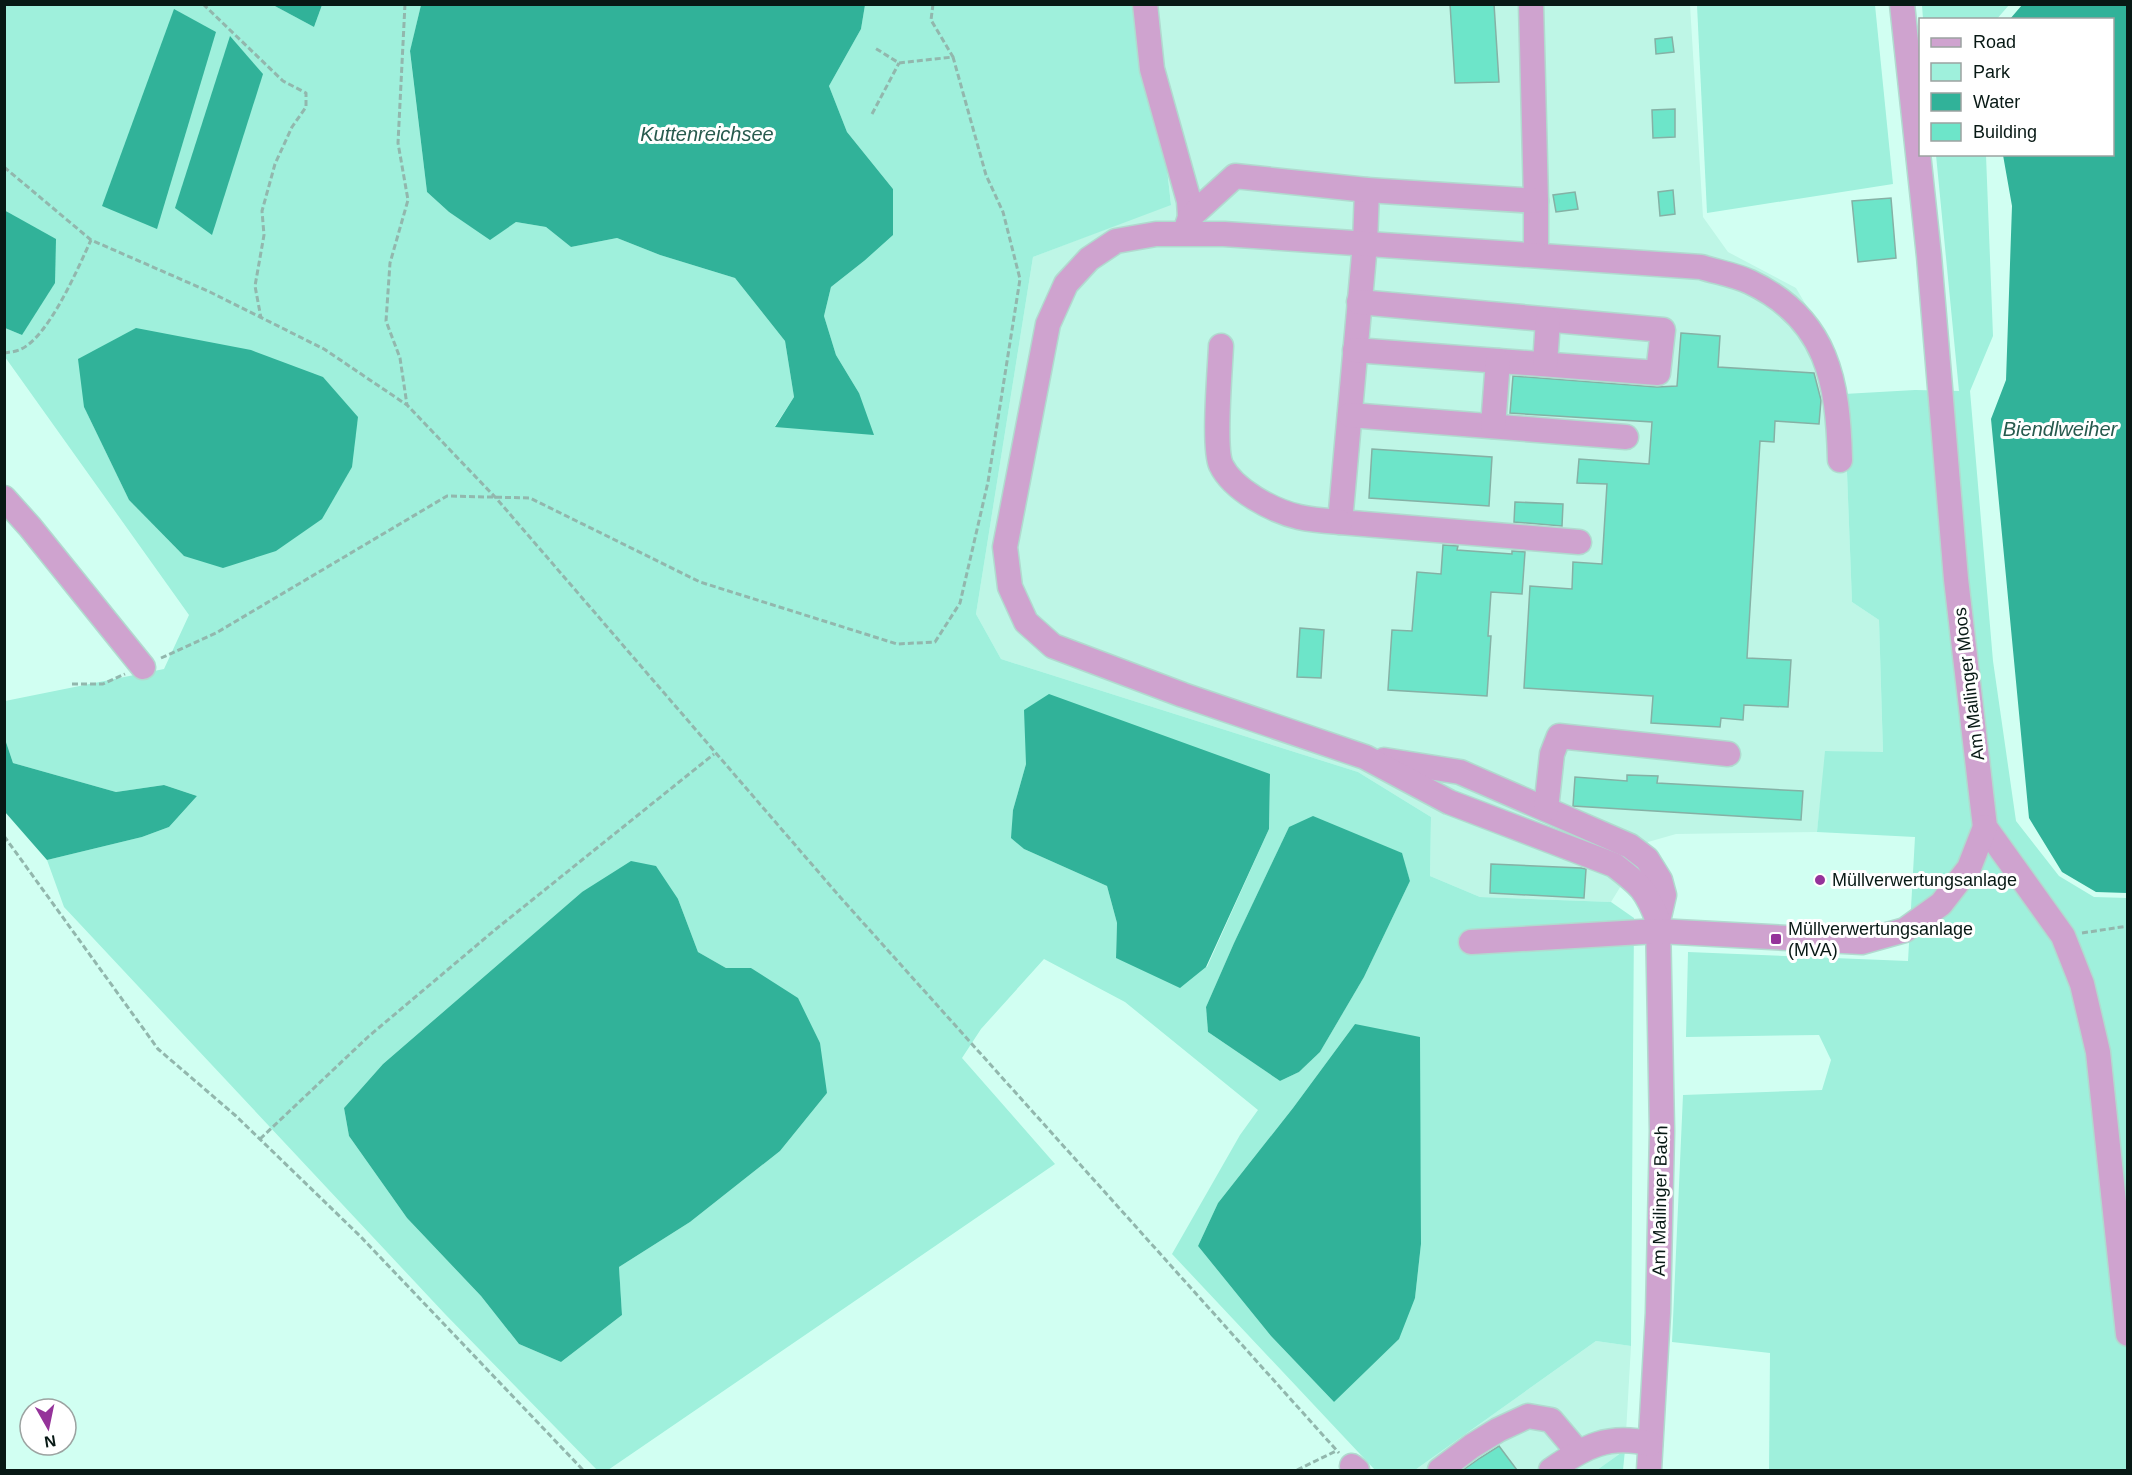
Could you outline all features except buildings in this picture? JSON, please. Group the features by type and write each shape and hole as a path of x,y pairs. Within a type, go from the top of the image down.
{"street":[{"path":"1145,4 1152,69 1189,201 1187,226"},
{"path":"1531,4 1536,254"},
{"name":"Am Mailinger Moos","path":"1902,4 1929,256 1956,579 1985,827 2063,936 2082,984 2098,1052 2127,1334"},
{"path":"1187,226 1235,176 1367,190 1536,201"},
{"path":"1340,522 1365,244 1367,190"},
{"path":"1658,926 1648,897 1636,882 1614,865 1449,802 1365,757 1183,695 1053,646 1026,622 1010,587 1005,547 1048,324 1066,284 1089,259 1116,241 1187,226 1224,234 1701,267 1748,281 1780,298 1802,320 1823,353 1835,387 1840,460"},
{"path":"1355,350 1658,373 1663,330 1359,302"},
{"path":"1545,364 1548,320"},
{"path":"1221,346 1218,434 1220,464 1234,483 1257,500 1298,517 1579,542"},
{"path":"1493,426 1498,361"},
{"path":"1350,415 1626,437"},
{"path":"4,498 143,667"},
{"path":"1546,809 1552,754 1559,736 1728,754"},
{"path":"1365,757 1460,772 1630,846 1647,859 1660,880 1664,895 1658,926"},
{"path":"1471,942 1658,926 1862,942 1905,930 1941,904 1969,868 1985,827"},
{"name":"Am Mailinger Bach","path":"1649,1470 1658,1313 1662,1131 1658,926"},
{"path":"1440,1470 1498,1430 1528,1416 1551,1420 1578,1452"},
{"path":"1551,1470 1578,1452 1608,1440 1635,1440 1650,1444"}],"path":[{"path":"203,4 283,81 306,93 306,107 292,127 275,164 262,211 264,236 255,286 261,318"},
{"path":"405,4 398,143 408,200 390,263 386,321 400,358 407,405"},
{"path":"72,684 103,684 216,633 447,496 530,498 700,582 897,644 935,642 960,603 988,482 1020,279 1004,212 986,175 953,57 931,20 933,4"},
{"path":"875,48 898,63 953,57"},
{"path":"872,114 898,63"},
{"path":"4,167 91,240 210,292 324,349 407,405 496,498 840,897 1349,1463"},
{"path":"4,353 20,350 38,335 65,295 91,240"},
{"path":"260,1139 378,1028 496,929 715,754"},
{"path":"4,836 158,1049 236,1116 360,1236 583,1470"},
{"path":"2063,936 2127,926"},
{"path":"1298,1470 1349,1463"}],"shaded area":[{"path":"1149,5 1690,5 1703,217 1728,252 1796,288 1837,358 1844,394 1852,602 1879,620 1883,753 1826,751 1817,832 1676,834 1648,842 1611,902 1480,897 1430,876 1431,817 1358,772 1001,659 976,614 1033,257 1171,204"},
{"path":"1596,1341 1631,1346 1625,1450 1597,1470 1415,1470"}],"green space":[{"path":"1922,4 2009,5 1998,18 1923,18"},
{"path":"4,5 273,5 314,27 322,5 421,5 410,52 427,192 449,212 490,239 516,222 546,227 571,247 617,238 660,255 735,278 785,341 794,397 775,426 859,393 836,355 824,316 831,287 864,261 893,189 847,132 829,86 861,29 865,5 1149,5 1171,205 1033,257 976,614 1001,659 1358,772 1431,817 1430,876 1480,897 1611,902 1634,918 1631,1346 1596,1341 1415,1470 1375,1470 1172,1254 1240,1135 1258,1110 1125,1002 1044,959 981,1029 962,1058 1055,1164 608,1470 597,1470 445,1314 64,907 47,860 142,837 169,827 197,796 164,785 116,792 13,763 5,739 5,701 164,669 189,615 5,357 5,328 22,335 11,215 5,210","holes":["84,407 184,556 129,500","1026,764 1270,774 1269,829 1207,967 1116,958 1117,923 1107,886 1024,849 1012,838 1013,810","1289,827 1401,853 1410,881 1364,977 1320,1052 1299,1072 1280,1081 1208,1032 1206,1007","582,892 678,899 698,952 726,968 751,968 827,1093 780,1151 690,1222 619,1267 622,1315 561,1362 519,1344 481,1296 407,1218 349,1136 344,1108 383,1064","1355,1024 1420,1134 1421,1244 1415,1298 1334,1402 1271,1336 1198,1246 1218,1203 1293,1108"]},
{"path":"1697,5 1875,5 1893,184 1707,213"},
{"path":"1936,156 1986,156 1993,336 1970,391 1993,661 2016,821 2059,876 2094,897 2127,898 2127,1470 1769,1470 1770,1353 1672,1342 1683,1095 1822,1090 1831,1060 1819,1035 1686,1037 1688,952 1908,961 1915,837 1817,832 1825,751 1883,752 1879,620 1852,602 1844,394 1915,390 1959,391"},
{"path":"1625,1450 1623,1470 1597,1470"}],"water":[{"path":"273,5 322,5 314,27"},
{"name":"Kuttenreichsee","path":"421,5 865,5 861,29 829,86 847,132 893,189 893,235 831,287 824,316 836,355 859,393 874,435 775,427 794,397 785,341 735,278 660,255 617,238 571,247 546,227 516,222 490,240 449,212 427,192 410,51"},
{"name":"Biendlweiher","path":"2022,5 2127,5 2127,893 2096,892 2062,872 2029,818 1991,419 2006,380 2012,206 2003,156 2114,156 2114,18 2011,18"},
{"path":"174,9 216,32 157,229 102,206"},
{"path":"230,36 263,74 212,235 175,208"},
{"path":"4,210 56,239 55,283 22,335 5,328"},
{"path":"136,328 251,350 323,377 358,417 352,467 322,519 276,551 223,568 184,556 129,500 84,407 78,359"},
{"path":"1049,694 1270,774 1269,829 1206,967 1180,988 1116,958 1117,923 1107,886 1024,849 1011,838 1013,810 1026,764 1024,710"},
{"path":"5,739 13,763 116,792 164,785 197,796 169,827 142,837 47,860 5,812"},
{"path":"1313,816 1402,853 1410,881 1364,977 1320,1052 1299,1072 1280,1081 1208,1032 1206,1007 1289,827"},
{"path":"631,861 656,866 678,899 698,952 726,968 751,968 798,998 820,1043 827,1093 780,1151 690,1222 619,1267 622,1315 561,1362 519,1344 481,1296 407,1218 349,1136 344,1108 383,1064 582,892"},
{"path":"1355,1024 1420,1037 1421,1244 1415,1298 1399,1339 1334,1402 1271,1336 1198,1246 1218,1203 1293,1108"}],"place":[{"name":"Müllverwertungsanlage","path":"1820,880"},
{"name":"Müllverwertungsanlage (MVA)","path":"1776,939"}]}
